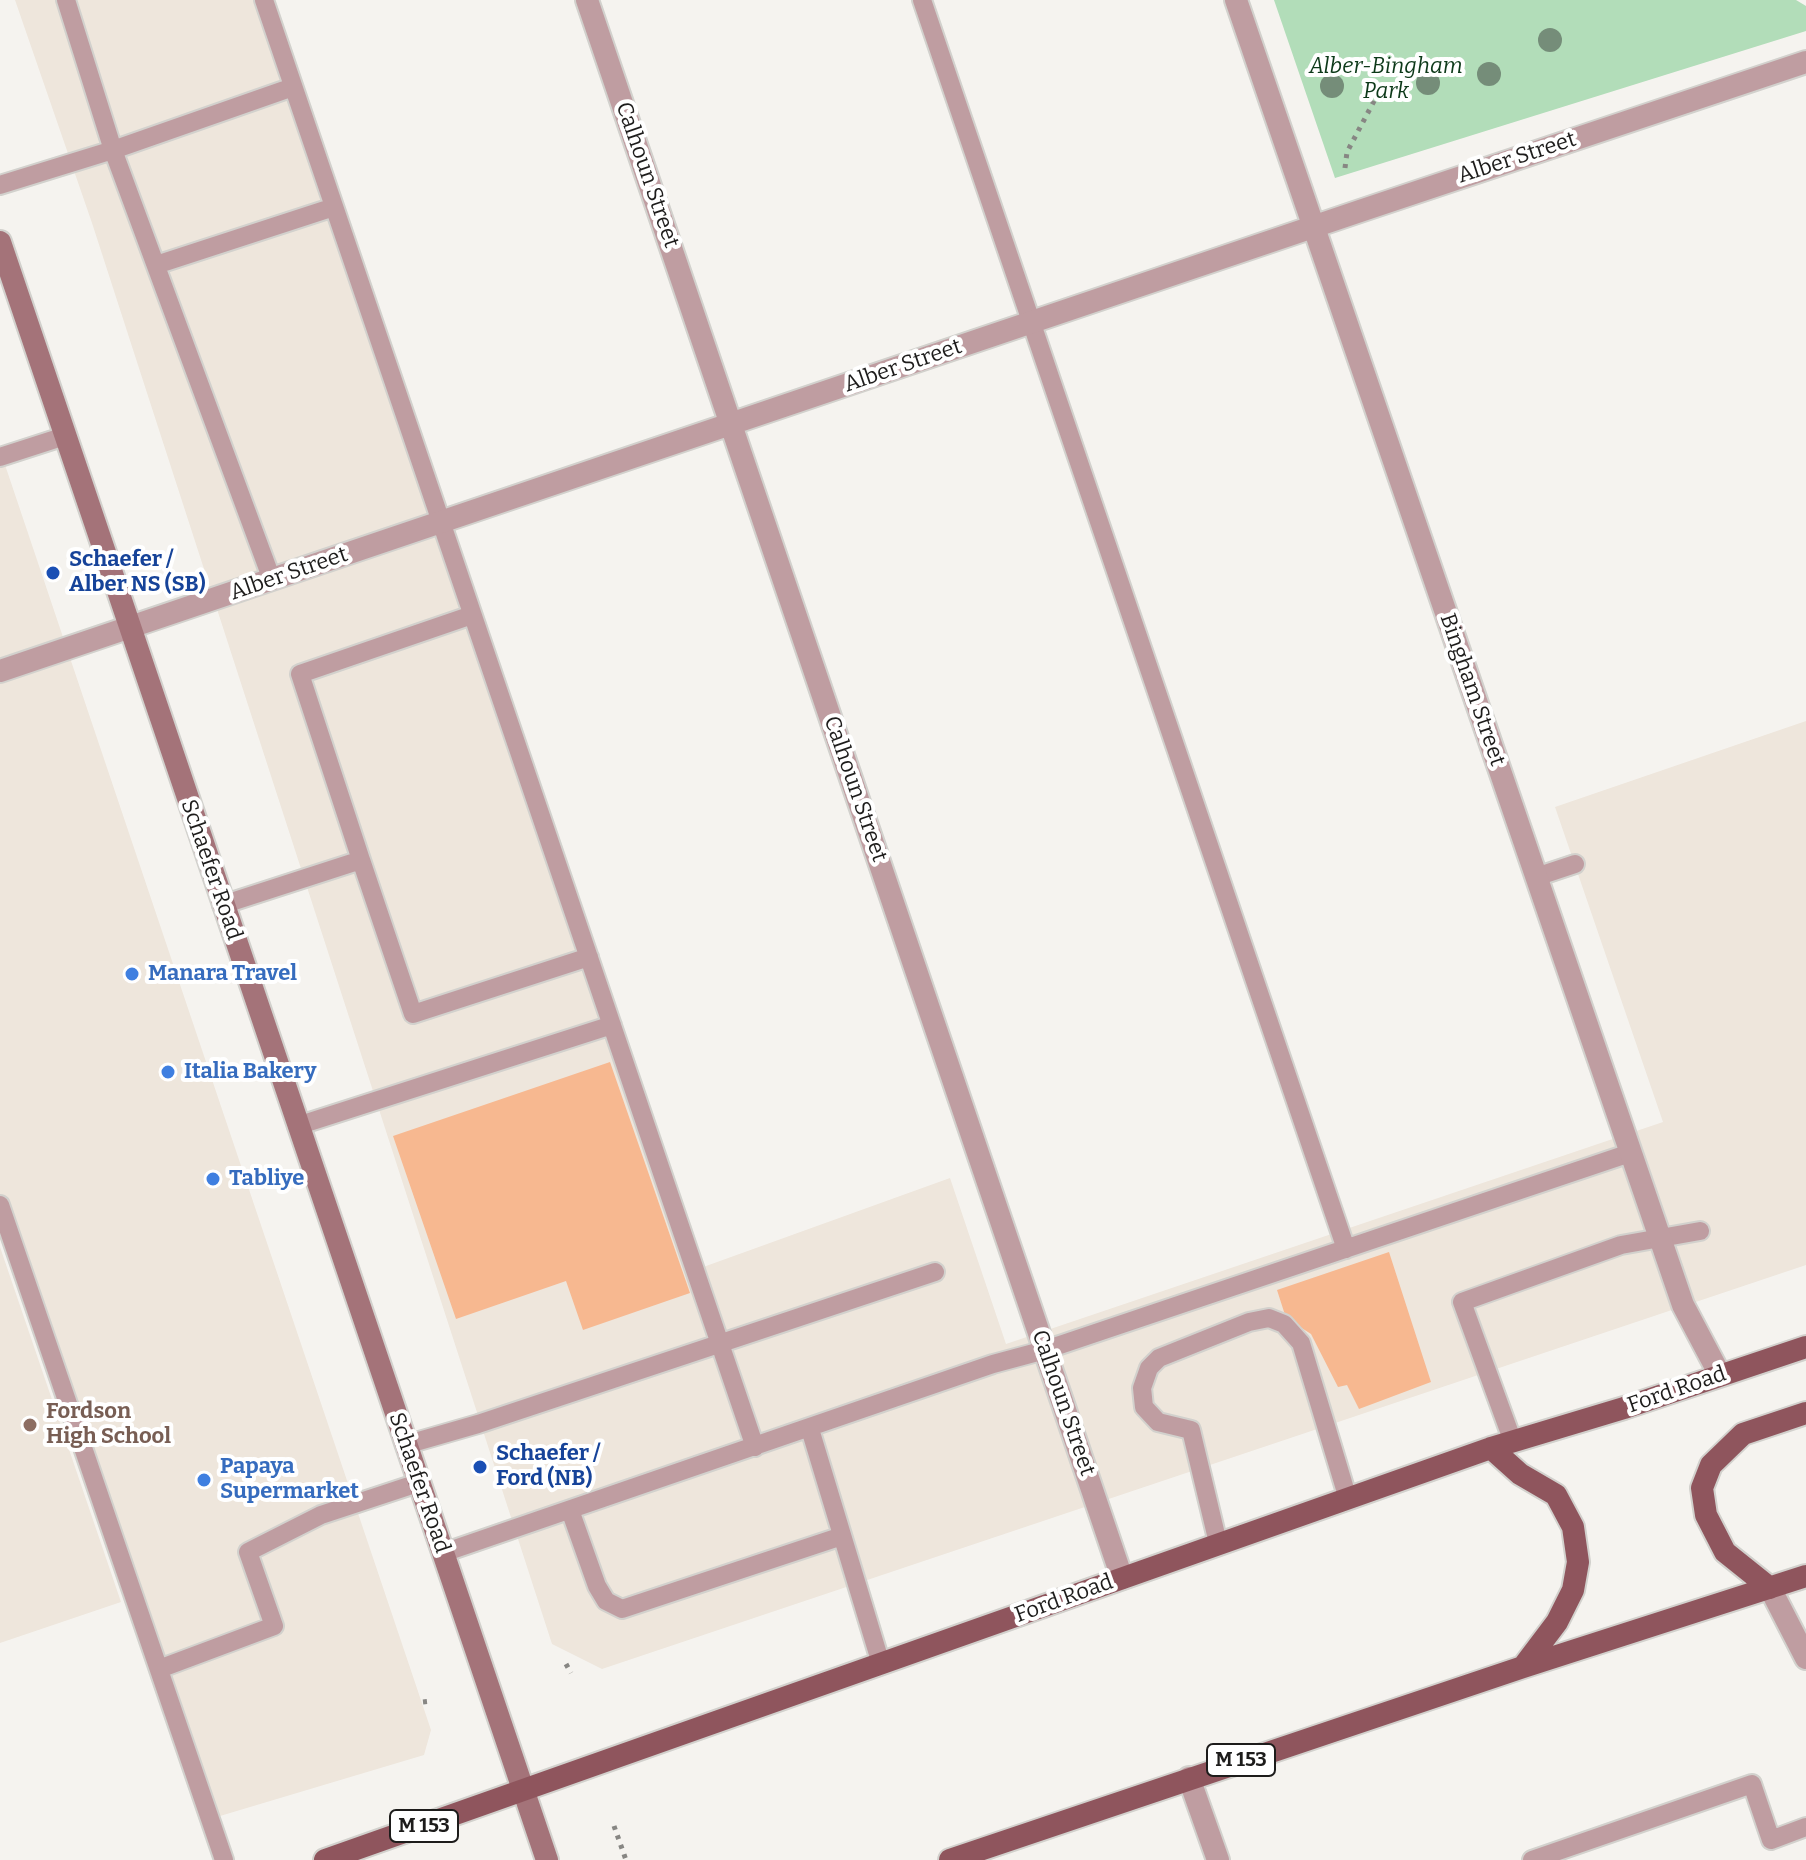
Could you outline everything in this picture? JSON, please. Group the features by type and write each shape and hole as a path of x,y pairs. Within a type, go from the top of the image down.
{"main road":[{"name":"Schaefer Road","path":"0,242 547,1860"},
{"name":"Ford Road","path":"325,1860 1491,1448 1806,1347"},
{"path":"1770,1588 1725,1552 1706,1515 1702,1488 1711,1465 1743,1434 1806,1413"},
{"path":"1491,1448 1520,1474 1556,1495 1573,1527 1578,1562 1573,1590 1557,1622 1523,1667"},
{"name":"M 153","path":"950,1860 1523,1667 1806,1576"}],"street":[{"name":"Calhoun Street","path":"587,0 1122,1578"},
{"name":"Bingham Street","path":"1236,0 1683,1305 1720,1375"},
{"name":"Alber Street","path":"0,671 1806,62"},
{"path":"1770,1588 1806,1658"},
{"path":"1189,1778 1218,1860"}],"lane":[{"path":"66,0 113,150 272,580"},
{"path":"264,0 755,1447"},
{"path":"922,0 1346,1249"},
{"path":"0,185 113,150 293,87"},
{"path":"156,265 334,207"},
{"path":"0,457 65,436"},
{"path":"472,615 300,674 413,1014 589,957"},
{"path":"222,905 361,860"},
{"path":"1536,877 1575,864"},
{"path":"297,1126 612,1025"},
{"path":"443,1553 993,1364 1045,1350 1630,1153"},
{"path":"0,1205 224,1860"},
{"path":"1513,1442 1462,1302 1621,1245 1700,1231"},
{"path":"405,1445 478,1424 935,1272"},
{"path":"1218,1543 1191,1430 1158,1422 1144,1407 1142,1388 1149,1368 1159,1358 1249,1322 1269,1318 1284,1324 1301,1343 1348,1499"},
{"path":"810,1429 881,1664"},
{"path":"159,1669 274,1626 248,1552 321,1515 418,1483"},
{"path":"570,1510 597,1586 606,1601 622,1609 842,1536"},
{"path":"1532,1860 1752,1784 1771,1840 1806,1827"}],"path":[{"path":"1345,168 1347,152 1381,88"},
{"path":"566,1664 571,1673"},
{"path":"423,1702 432,1701"},
{"path":"614,1826 626,1860"}],"shaded area":[{"path":"15,0 253,0 695,1270 950,1178 1006,1344 1663,1122 1555,807 1806,721 1806,1265 602,1669 552,1644 92,223"},
{"path":"0,450 431,1730 424,1755 210,1819 0,1213"},
{"name":"Fordson High School","path":"0,1247 121,1602 0,1643"}],"green space":[{"name":"Alber-Bingham Park","path":"1274,0 1796,0 1806,6 1806,31 1335,178"}],"building":[{"path":"610,1062 690,1293 583,1330 566,1281 456,1319 393,1136"},
{"path":"1389,1252 1431,1382 1359,1409 1347,1385 1338,1387 1311,1334 1286,1318 1277,1290"}],"place":[{"name":"Schaefer / Alber NS (SB)","path":"53,573"},
{"name":"Manara Travel","path":"132,974"},
{"name":"Italia Bakery","path":"168,1072"},
{"name":"Tabliye","path":"213,1179"},
{"name":"Fordson High School","path":"30,1425"},
{"name":"Schaefer / Ford (NB)","path":"480,1467"},
{"name":"Papaya Supermarket","path":"204,1480"}]}
